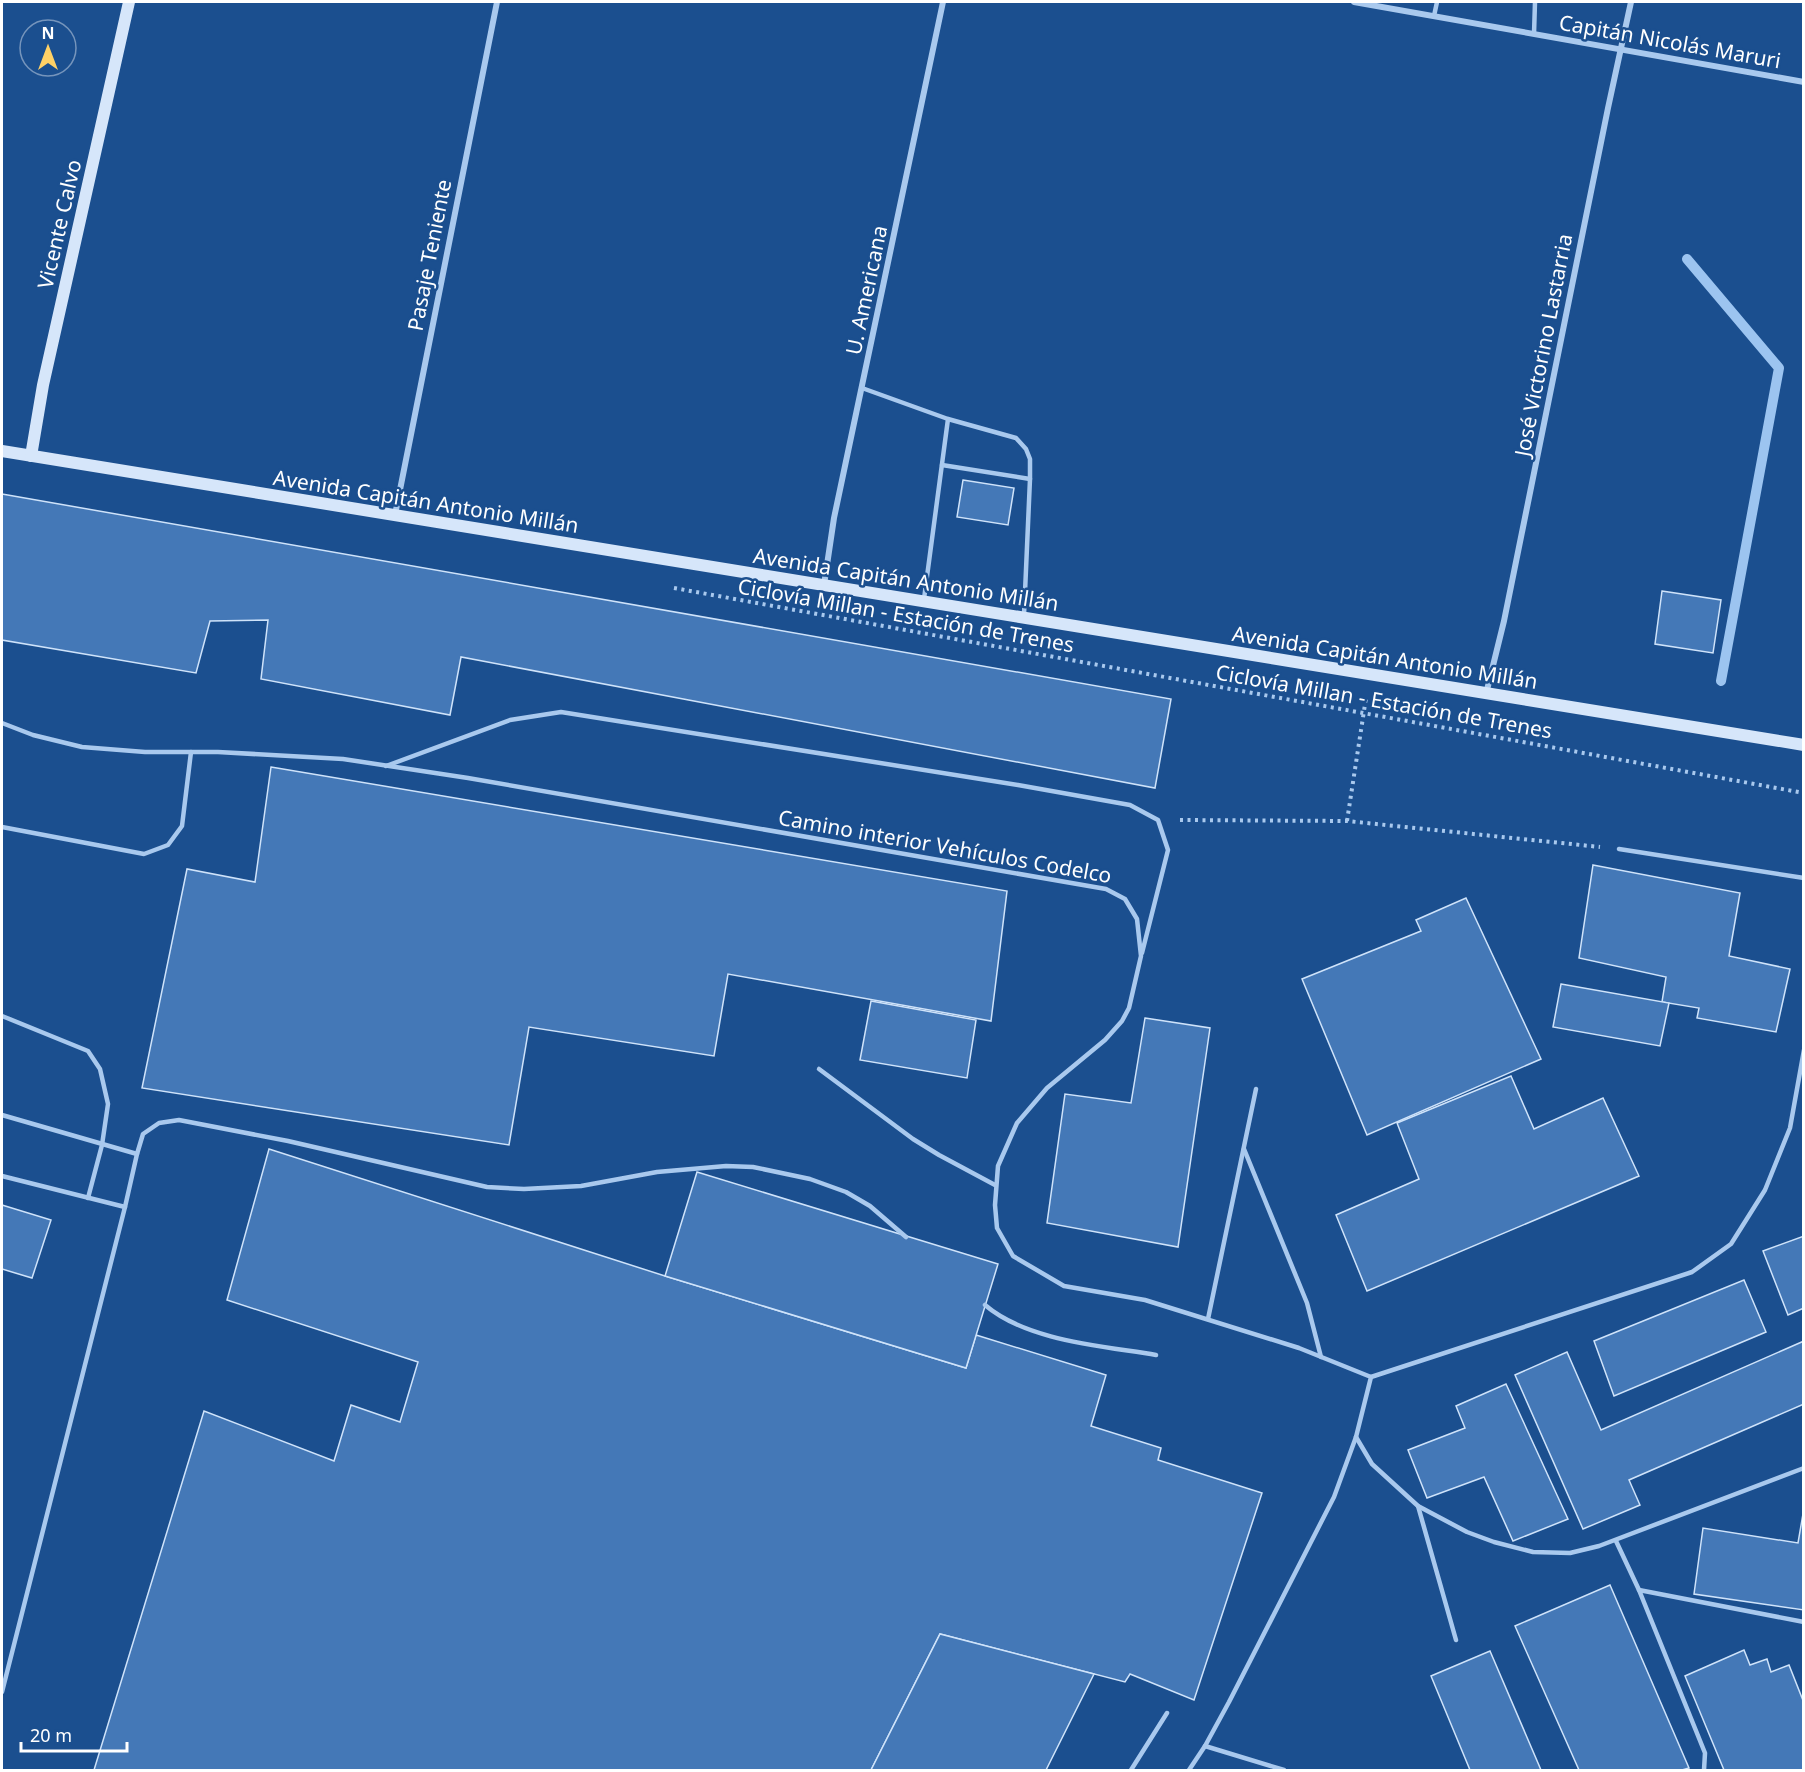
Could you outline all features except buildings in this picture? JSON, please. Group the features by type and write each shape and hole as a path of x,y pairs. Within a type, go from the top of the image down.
{"main road":[{"name":"Vicente Calvo","path":"31,456 44,385 129,2"},
{"name":"Avenida Capitán Antonio Millán","path":"2,451 1803,745"}],"street":[{"name":"Pasaje Teniente","path":"394,515 497,2"},
{"name":"U. Americana","path":"824,585 834,518 944,2"},
{"name":"Capitán Nicolás Maruri","path":"1354,2 1803,82"},
{"name":"José Victorino Lastarria","path":"1486,694 1504,621 1631,2"}],"lane":[{"path":"1434,16 1437,2"},
{"path":"1534,34 1535,2"},
{"path":"862,388 948,419 1016,438 1026,448 1030,459 1030,479 1024,618"},
{"path":"924,602 948,419"},
{"path":"942,465 1030,479"},
{"path":"383,766 510,720 561,712 1018,785 1130,806 1158,820 1168,850 1141,957"},
{"name":"Camino interior Vehículos Codelco","path":"2,723 33,735 82,747 146,752 343,759 468,778 1106,889 1125,899 1137,919 1141,957 1133,993 1122,1021 1106,1040 1061,1075 1029,1107 1017,1124 998,1166 995,1185 997,1228 1013,1256 1064,1286 1145,1300 1299,1348 1371,1377"},
{"path":"2,827 144,854 168,845 182,826 190,752"},
{"path":"1619,849 1803,878"},
{"path":"2,1016 88,1052 100,1069 108,1104 102,1145 88,1198"},
{"path":"1189,1770 1206,1746 1334,1497 1356,1437 1371,1377 1692,1272 1731,1244 1766,1190 1790,1128 1803,1050"},
{"path":"819,1069 913,1139 995,1185"},
{"path":"1208,1319 1256,1089"},
{"path":"2,1115 137,1154"},
{"path":"2,1692 137,1154 143,1134 159,1124 179,1120 288,1141 487,1186 524,1189 581,1186 657,1172 726,1166 753,1167 810,1179 846,1192 870,1206 906,1237"},
{"path":"1244,1149 1308,1303 1321,1357"},
{"path":"2,1176 125,1207"},
{"path":"985,1305 992,1311 1026,1328 1068,1340 1156,1355"},
{"path":"1356,1437 1372,1464 1418,1506 1467,1532 1533,1552 1570,1554 1616,1540 1803,1468"},
{"path":"1418,1506 1456,1640"},
{"path":"1616,1540 1639,1590 1705,1753 1704,1770"},
{"path":"1639,1590 1803,1622"},
{"path":"1131,1770 1167,1713"},
{"path":"1206,1746 1284,1770"}],"path":[{"name":"Ciclovía Millan - Estación de Trenes","path":"662,586 1803,793"},
{"path":"1347,821 1369,675"},
{"path":"1158,820 1347,821 1619,849"}],"waterway":[{"path":"1687,259 1779,368 1721,681"}]}
